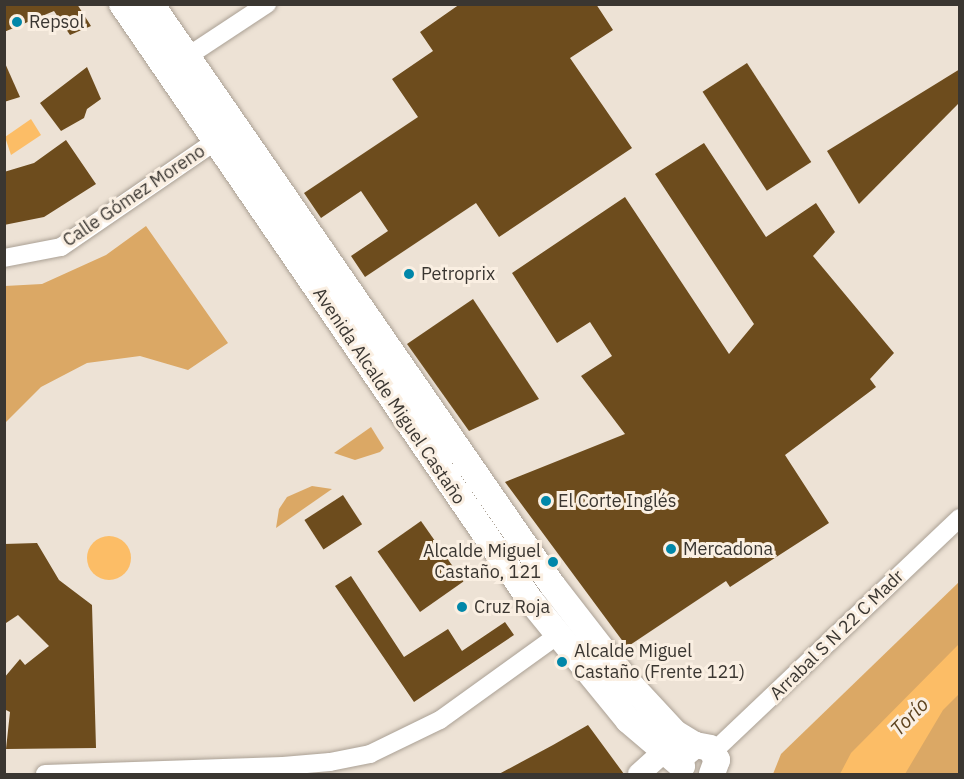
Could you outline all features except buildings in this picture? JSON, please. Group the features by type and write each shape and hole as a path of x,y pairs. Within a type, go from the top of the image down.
{"main road":[{"name":"Avenida Alcalde Miguel Castaño","path":"122,4 432,459 558,635 628,720 677,765"},
{"name":"Avenida Alcalde Miguel Castaño","path":"151,4 558,593 626,680 675,734 712,762"},
{"path":"677,765 683,755 712,762"}],"street":[{"path":"148,44 172,55 188,56 267,4"},
{"path":"188,56 186,85 192,105"},
{"name":"Calle Gómez Moreno","path":"4,258 61,246 216,141 242,147 259,160"},
{"name":"Arrabal S N 22 C Madr","path":"712,762 960,518"},
{"path":"45,774 283,765 330,762 370,754 440,720 558,635"},
{"path":"639,774 677,765"}],"shaded area":[{"path":"146,226 228,343 188,370 140,356 87,363 41,387 5,423 5,286 42,284 106,255"},
{"path":"371,427 384,448 380,452 355,460 334,453"},
{"path":"312,486 332,489 276,528 279,509 287,497"},
{"path":"959,582 959,774 773,774 781,754"}],"water":[{"path":"31,119 41,135 11,155 5,137"},
{"path":"109,536 124,543 131,558 124,573 109,580 94,573 87,558 94,543"},
{"name":"Torío","path":"959,644 959,694 943,710 905,774 840,774 851,753"}],"place":[{"name":"Repsol","path":"17,22"},
{"name":"Petroprix","path":"409,274"},
{"name":"El Corte Inglés","path":"546,501"},
{"name":"Mercadona","path":"671,549"},
{"name":"Alcalde Miguel Castaño, 121","path":"553,562"},
{"name":"Cruz Roja","path":"462,607"},
{"name":"Alcalde Miguel Castaño (Frente 121)","path":"562,662"}]}
